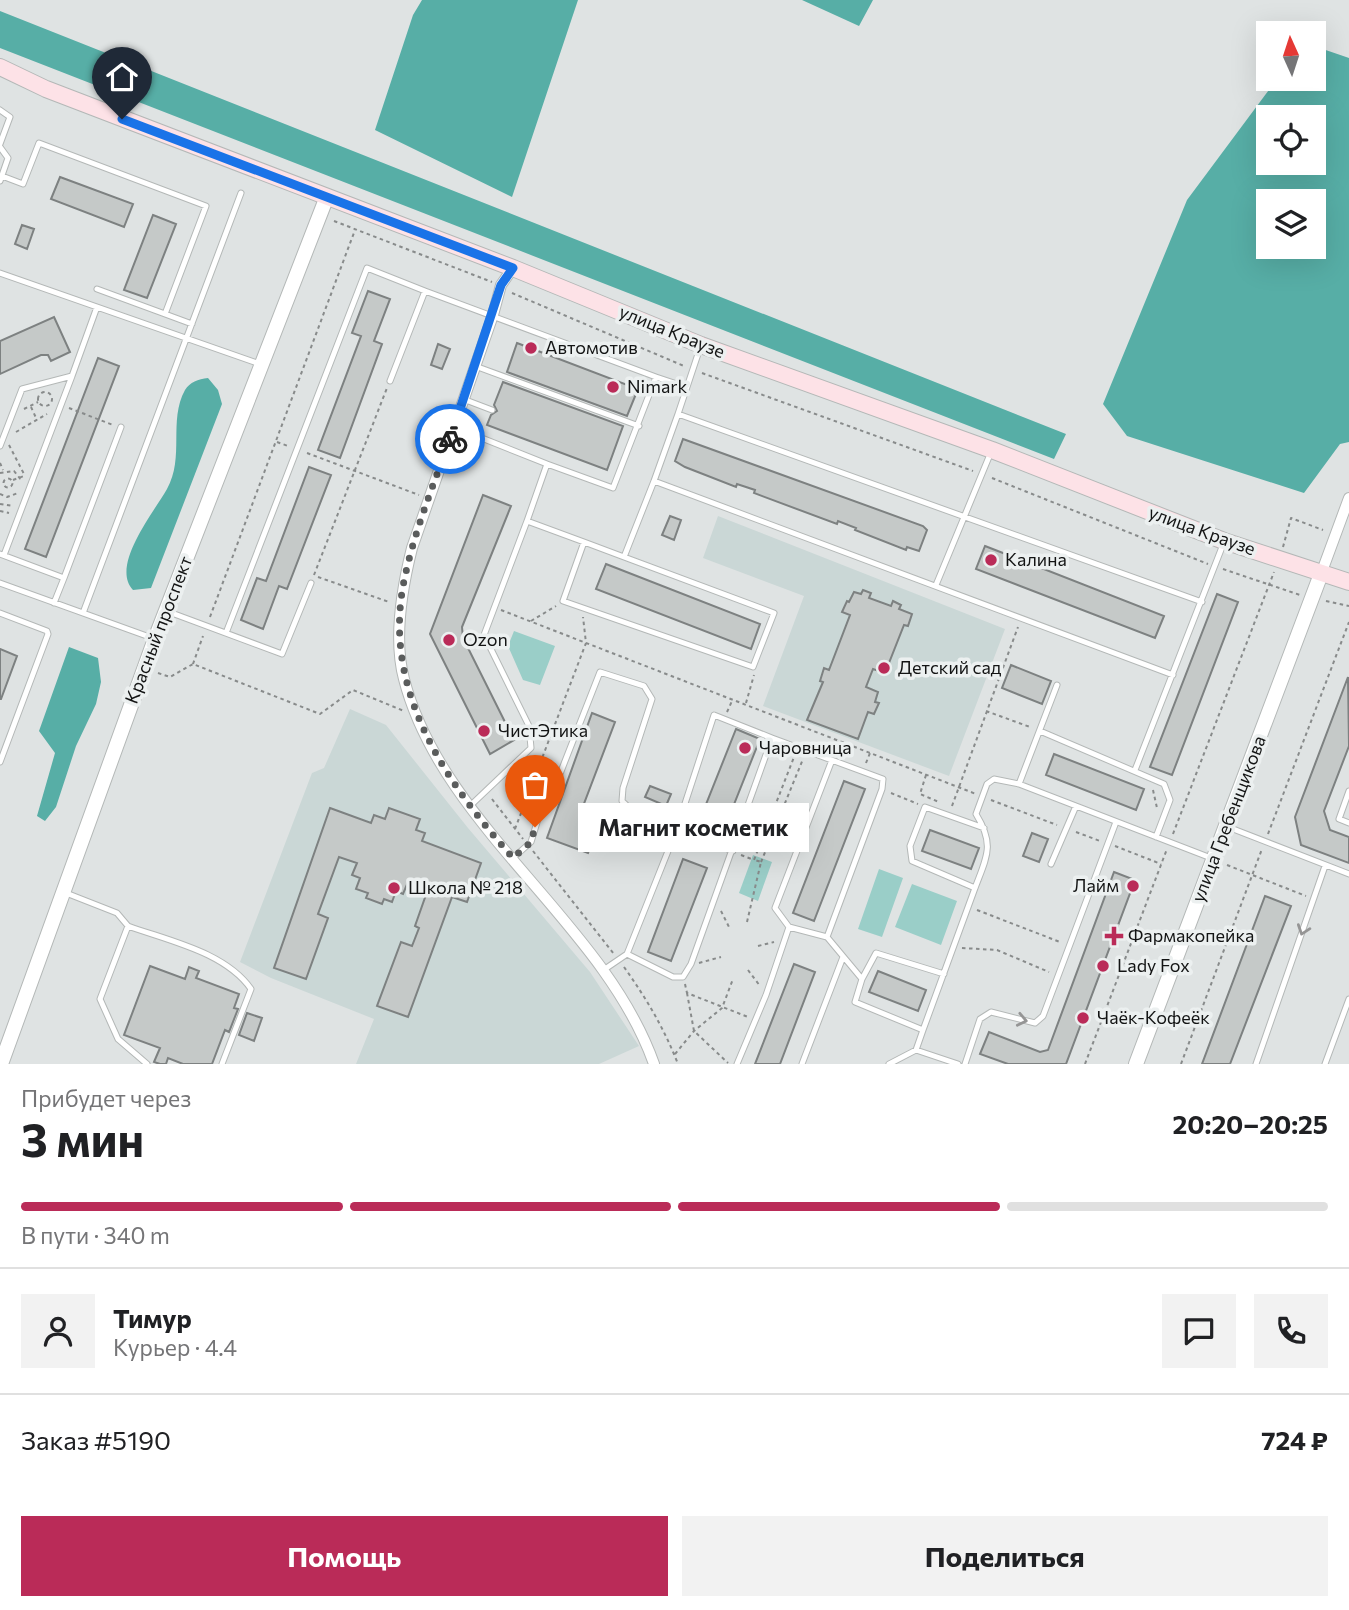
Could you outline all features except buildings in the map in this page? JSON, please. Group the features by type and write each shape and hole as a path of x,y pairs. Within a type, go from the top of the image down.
{"main road":[{"name":"улица Краузе","path":"0,67 46,89 326,199 513,268 701,345 992,450 1224,541 1349,582"}],"street":[{"name":"Красный проспект","path":"1,1064 144,668 326,199"},
{"path":"513,268 501,285 412,548 402,607 400,648 403,678 439,761 602,971 629,1010 654,1064"},
{"path":"1321,574 1349,498"},
{"name":"улица Гребенщикова","path":"1136,1064 1321,574"}],"lane":[{"path":"0,110 10,117 0,145 8,158 1,178 23,184 39,143 206,206 165,314"},
{"path":"83,613 241,193"},
{"path":"226,633 367,268 686,387"},
{"path":"0,273 263,365"},
{"path":"97,289 192,324"},
{"path":"390,381 425,291"},
{"path":"64,578 2,554 97,307"},
{"path":"624,557 654,481 701,345"},
{"path":"475,366 639,426"},
{"path":"0,446 22,389 72,376"},
{"path":"454,427 613,488 656,377"},
{"path":"463,398 492,410"},
{"path":"678,414 1202,602"},
{"path":"54,603 121,427"},
{"path":"936,584 992,450"},
{"path":"471,805 531,748 529,726 484,635 547,464"},
{"path":"654,481 936,584 1173,675"},
{"path":"527,521 584,542 774,613 753,667 563,601 584,542"},
{"path":"1135,770 1224,541"},
{"path":"0,583 155,639"},
{"path":"166,611 282,654 311,583"},
{"path":"0,613 47,631 48,634 0,762"},
{"path":"513,858 527,845 542,806 558,779 600,672 644,686 652,699 622,788 622,801 639,817 733,851"},
{"path":"1019,784 1057,685"},
{"path":"602,971 627,954 676,831 714,715 883,779 882,789 827,937"},
{"path":"1040,731 1164,784 1169,792 1169,806 1156,837"},
{"path":"627,954 673,977 683,977 691,964 772,738"},
{"path":"832,760 775,908 781,920 789,927 827,937 862,979"},
{"path":"889,1064 916,1050 954,948 990,847 976,814 987,784 994,779 1019,784 1214,859"},
{"path":"1349,791 1339,819 1349,823"},
{"path":"1051,864 1076,806"},
{"path":"975,888 912,861 910,846 925,807 984,828"},
{"path":"965,1064 980,1020 991,1012 1035,1023 1043,1016 1116,822"},
{"path":"1226,826 1349,874"},
{"path":"1256,1064 1325,866"},
{"path":"63,892 117,913 128,926 193,949 239,972 251,989 222,1064"},
{"path":"128,926 100,999 118,1039 147,1064"},
{"path":"737,1064 766,995 789,927"},
{"path":"923,1030 855,1002 862,979 876,953 944,974"},
{"path":"802,1064 842,957"},
{"path":"1325,1064 1349,999"},
{"path":"916,1050 938,1061 958,1064"}],"path":[{"path":"144,668 170,677 193,664 355,230"},
{"path":"691,369 981,474 1215,567 1312,598 1349,606"},
{"path":"311,583 390,381"},
{"path":"43,392 51,395 52,401 47,406 38,402 38,396 43,392"},
{"path":"11,417 38,402"},
{"path":"30,406 37,420"},
{"path":"25,475 5,436 60,406 121,427"},
{"path":"276,442 429,499"},
{"path":"13,471 17,460"},
{"path":"0,463 2,472 13,471 20,477 20,491 12,497 0,494"},
{"path":"0,509 1,504 13,506 24,502"},
{"path":"1085,1064 1279,559 1291,518 1322,530"},
{"path":"314,575 402,607"},
{"path":"531,622 563,601"},
{"path":"494,607 1161,864"},
{"path":"515,829 586,643 582,609"},
{"path":"926,774 920,794 952,807 985,710 1022,617"},
{"path":"193,664 320,714 354,690 418,716"},
{"path":"746,704 755,679 753,667"},
{"path":"724,719 732,700"},
{"path":"985,710 1040,731"},
{"path":"754,860 798,746"},
{"path":"747,922 761,862 807,749"},
{"path":"864,771 870,753"},
{"path":"1150,776 1161,826"},
{"path":"882,789 925,807"},
{"path":"486,793 648,1000 678,1064"},
{"path":"733,851 761,862"},
{"path":"1214,859 1314,898"},
{"path":"712,903 722,912 730,929"},
{"path":"969,907 1068,945"},
{"path":"758,946 784,939"},
{"path":"954,948 997,950 1057,976"},
{"path":"691,964 705,963 720,957"},
{"path":"748,970 766,995"},
{"path":"683,977 694,1031 729,1064"},
{"path":"674,1055 694,1031 722,1008 733,978"},
{"path":"687,993 756,1020"}],"shaded area":[{"path":"422,0 578,0 512,197 375,130 413,15"},
{"path":"802,0 873,0 859,26"},
{"path":"0,11 1066,434 1054,459 0,48"},
{"path":"1326,50 1349,58 1349,442 1340,444 1304,493 1127,436 1103,404 1187,200 1256,107 1256,175 1326,175 1326,105 1258,105 1268,91 1326,91"},
{"path":"208,378 218,390 222,404 151,588 133,590 127,580 130,554 172,477 180,402 189,385"},
{"name":"Детский сад","path":"718,516 1005,629 949,776 763,706 804,596 703,558"},
{"path":"514,631 555,646 540,685 523,680 508,646"},
{"path":"69,647 98,658 101,682 96,704 76,746 56,807 45,821 37,816 55,753 39,731"},
{"name":"Школа № 218","path":"350,709 386,725 468,828 590,972 639,1046 599,1064 356,1064 374,1019 271,978 240,962 312,773 324,768"},
{"path":"753,855 772,862 758,901 739,893"},
{"path":"879,869 903,878 882,937 858,929"},
{"path":"912,884 957,901 941,945 895,927"}],"way so far":[{"path":"450,439 412,548 403,584 400,648 403,678 439,761 513,858 531,842 535,827"}],"place":[{"name":"Автомотив","path":"531,348"},
{"name":"Nimark","path":"613,387"},
{"name":"Калина","path":"991,560"},
{"name":"Ozon","path":"449,640"},
{"name":"Детский сад","path":"884,668"},
{"name":"ЧистЭтика","path":"484,731"},
{"name":"Чаровница","path":"745,748"},
{"name":"Магнит косметик","path":"535,827"},
{"name":"Лайм","path":"1133,886"},
{"name":"Школа № 218","path":"394,888"},
{"name":"Фармакопейка","path":"1114,936"},
{"name":"Lady Fox","path":"1103,966"},
{"name":"Чаёк-Кофеёк","path":"1083,1018"}],"route":[{"path":"122,119 326,199 513,268 501,285 450,439"}]}
